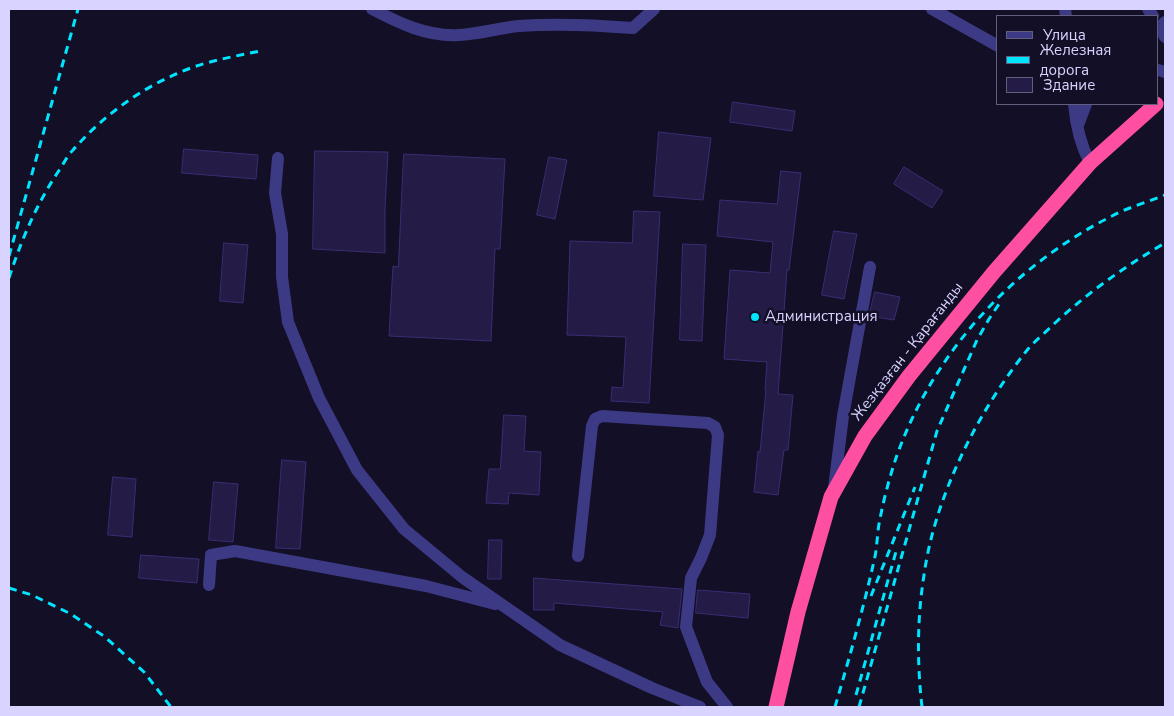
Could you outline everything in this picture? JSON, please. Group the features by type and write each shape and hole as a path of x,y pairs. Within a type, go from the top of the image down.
{"highway":[{"name":"Жезқазған - Қарағанды","path":"776,707 798,612 834,493 865,436 909,376 994,272 1090,163 1155,105"}],"lane":[{"path":"372,9 405,26 440,35 458,35 519,26 591,24 633,28 654,9"},
{"path":"932,9 996,45"},
{"path":"1074,105 1082,147 1090,163"},
{"path":"1077,128 1086,105"},
{"path":"278,158 275,193 282,234 282,277 288,322 319,398 357,470 404,529 462,577 505,607 560,644 652,688 700,707"},
{"path":"834,493 843,416 870,267"},
{"path":"578,556 592,426 595,419 602,416 650,419 708,423 715,427 718,435 710,535 701,558 690,578 686,627 707,682 727,707"},
{"path":"210,585 212,555 235,551 426,586 505,607"}],"building":[{"path":"733,102 795,111 792,131 730,122"},
{"path":"659,132 711,138 703,200 654,196"},
{"path":"184,149 258,155 256,179 182,173"},
{"path":"315,151 388,152 385,253 313,249"},
{"path":"404,154 505,159 500,249 495,249 491,341 389,336 393,266 398,267"},
{"path":"549,157 567,160 555,219 537,215"},
{"path":"904,167 943,191 932,208 894,184"},
{"path":"781,171 801,173 789,270 787,270 778,394 793,395 788,450 784,450 778,495 754,492 758,451 760,452 767,362 724,359 730,270 770,273 773,242 717,236 720,200 777,204"},
{"path":"634,211 660,212 649,403 611,401 612,387 623,388 626,337 567,335 570,241 632,243"},
{"path":"834,231 857,234 844,299 822,295"},
{"path":"224,243 248,245 243,303 220,301"},
{"path":"683,244 706,245 702,341 680,340"},
{"path":"875,292 900,297 894,320 869,316"},
{"path":"504,415 526,416 524,451 541,452 539,495 509,493 508,504 486,503 489,469 500,469"},
{"path":"282,460 306,462 300,549 276,548"},
{"path":"113,477 136,479 132,537 108,535"},
{"path":"214,482 238,484 233,542 209,540"},
{"path":"489,540 502,540 501,579 488,579"},
{"path":"141,555 199,559 197,583 139,578"},
{"path":"534,578 682,589 678,628 660,625 663,612 554,603 554,610 534,610"},
{"path":"698,590 750,594 748,618 696,613"}],"railway":[{"path":"9,256 78,9"},
{"path":"9,278 24,237 43,197 69,155 95,127 120,106 176,74 206,63 260,51"},
{"path":"835,707 870,579 878,529 891,474 912,419 931,382 954,348 981,316 1010,287 1042,260 1076,236 1112,216 1165,195"},
{"path":"922,707 919,674 919,624 924,575 938,515 961,456 976,427 992,399 1034,342 1094,290 1121,270 1165,243"},
{"path":"859,707 937,431 977,340 1001,301"},
{"path":"871,596 915,487"},
{"path":"856,695 897,548"},
{"path":"9,588 32,595 71,614 105,637 144,672 171,707"}],"place":[{"name":"Администрация","path":"755,317"}]}
